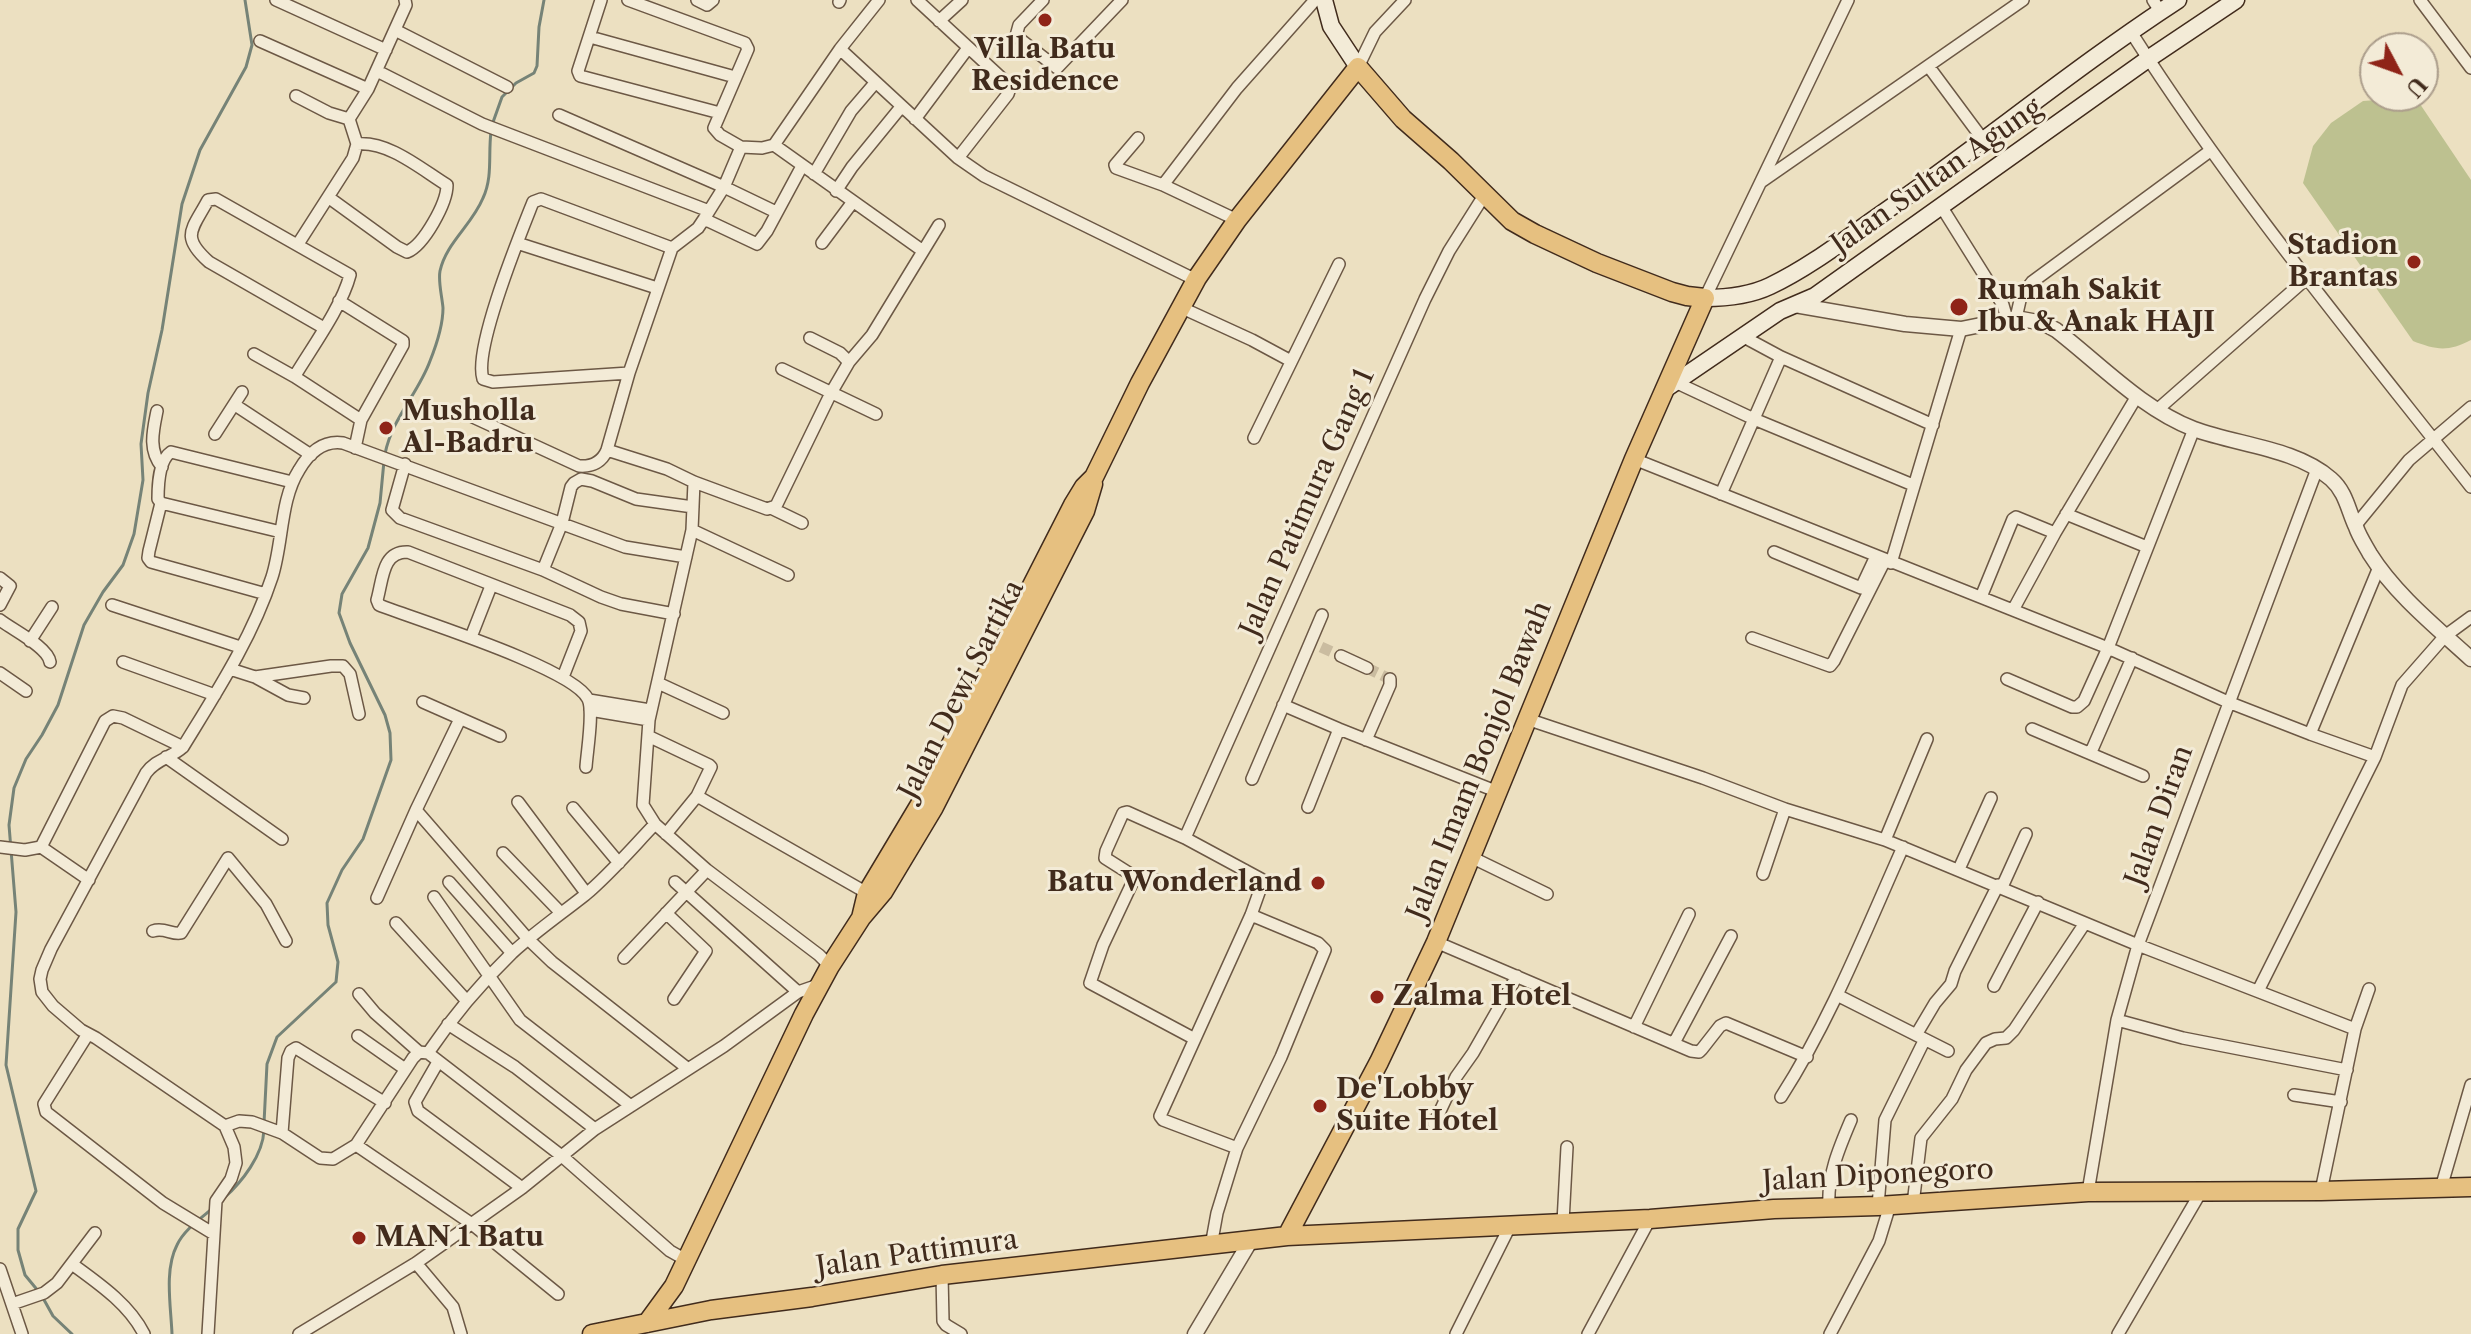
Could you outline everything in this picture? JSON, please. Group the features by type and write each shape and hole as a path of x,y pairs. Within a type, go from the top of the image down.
{"main road":[{"path":"1324,0 1331,26 1358,67 1403,119 1512,221 1597,263 1672,292 1705,298"},
{"name":"Jalan Sultan Agung","path":"1705,298 1738,296 1771,286 1898,203 1984,141 2131,32 2157,6 2178,0"},
{"name":"Jalan Sultan Agung","path":"1669,386 1780,311 1815,296 2236,0"},
{"name":"Jalan Dewi Sartika","path":"647,1323 674,1286 830,966 861,918 883,892 1073,505 1094,477 1180,307 1237,220 1358,67"},
{"path":"1898,203 1909,205 1912,209 1914,226"},
{"name":"Jalan Imam Bonjol Bawah","path":"1287,1236 1379,1062 1436,942 1634,459 1669,386 1705,298"},
{"path":"1686,341 1690,358 1705,361"},
{"name":"Jalan Dewi Sartika","path":"861,918 867,893 928,804"},
{"name":"Jalan Diponegoro","path":"1251,1240 2088,1192 2471,1187"},
{"name":"Jalan Pattimura","path":"592,1334 711,1310 942,1275 1251,1240"},
{"path":"686,1260 684,1291 687,1299 695,1308 711,1310"}],"street":[{"path":"276,0 386,50"},
{"path":"349,119 377,71 406,5 405,0"},
{"path":"601,0 578,71 580,76 720,113"},
{"path":"628,0 745,43 748,49 714,125 715,131 741,147 762,148 774,145 840,49 879,0"},
{"path":"697,0 712,2"},
{"path":"917,0 1010,88 958,158"},
{"path":"939,21 962,0"},
{"path":"1043,0 1019,25 1016,36 1057,68 1122,0"},
{"path":"1163,185 1237,88 1315,0"},
{"path":"1358,67 1375,32 1405,0"},
{"path":"1705,298 1848,0"},
{"path":"1759,184 2023,0"},
{"path":"2420,0 2471,68"},
{"path":"395,30 507,87"},
{"path":"2131,32 2210,151 2306,279 2471,487"},
{"path":"590,37 735,77"},
{"path":"260,41 368,89"},
{"path":"915,119 968,48"},
{"path":"840,49 958,158 984,176 1196,280"},
{"path":"1929,67 1984,141"},
{"path":"377,71 484,125 707,215 757,244 802,166"},
{"path":"814,174 851,111 875,83"},
{"path":"296,96 329,113 349,119"},
{"path":"836,191 901,107"},
{"path":"559,115 776,212"},
{"path":"298,244 353,158 357,144 349,119"},
{"path":"1138,138 1115,167 1163,185 1237,220"},
{"path":"328,197 407,252 419,244 446,200 447,185 386,149 374,144 357,144"},
{"path":"774,145 923,251"},
{"path":"462,412 579,466 597,463 604,457 672,248 698,228 707,215 724,187 741,147"},
{"path":"2011,318 2021,296 2032,282 2210,151"},
{"name":"Jalan Patimura Gang 1","path":"1185,838 1425,299 1457,237 1485,194"},
{"path":"295,377 324,328 339,301 350,275 213,198 208,200 192,229 190,238 195,247 209,262 324,328"},
{"path":"629,373 493,382 483,379 480,371 489,326 533,202 541,199 672,248"},
{"path":"822,243 852,203"},
{"path":"1941,206 2011,318"},
{"path":"773,509 849,362 872,335 939,225"},
{"path":"517,243 657,288"},
{"path":"1254,438 1339,264"},
{"path":"2157,410 2306,279"},
{"path":"339,301 403,341 361,420 355,448"},
{"path":"1795,305 1905,324 1961,329 2011,318 2043,323 2157,410 2194,429 2299,460 2334,480 2347,499 2355,526 2379,567 2471,659"},
{"path":"1180,307 1291,361"},
{"path":"1752,638 1830,666 1834,661 1884,559 1913,485 1961,329"},
{"path":"1742,336 1781,357 1933,425"},
{"path":"810,338 840,353 849,362"},
{"path":"254,354 361,420"},
{"path":"1721,494 1781,357"},
{"path":"782,369 876,414"},
{"path":"1669,386 1913,485"},
{"path":"215,434 242,392"},
{"path":"2013,610 2137,396"},
{"path":"235,405 311,455"},
{"path":"2355,526 2397,472 2471,407"},
{"path":"157,411 153,452 162,467"},
{"path":"2007,679 2072,707 2084,701 2194,429"},
{"path":"208,1334 216,1206 236,1163 234,1147 225,1126 88,1034 53,1006 42,992 40,979 51,949 146,773 153,764 183,747 230,669 266,594 277,558 292,482 318,448 334,441 384,456 625,547 686,557"},
{"path":"607,450 667,469 802,523"},
{"path":"266,594 151,562 148,558 161,503 158,499 162,467 165,456 171,452 292,482"},
{"path":"1634,459 2108,648 2228,702 2375,757"},
{"path":"405,464 392,510 400,518 543,570 601,597 674,614"},
{"name":"Jalan Diran","path":"2088,1192 2117,1020 2138,945 2317,469"},
{"path":"543,570 574,483 586,479 636,499 693,507"},
{"path":"694,482 692,530 650,715 643,805 655,824 707,870 830,966"},
{"path":"161,503 281,532"},
{"path":"2066,514 2147,547"},
{"path":"1981,597 2013,519 2016,517 2055,533"},
{"path":"692,530 788,575"},
{"path":"563,677 581,631 579,622 570,615 408,552 397,551 389,557 377,600 379,605 471,637 563,677 580,689 589,705 586,767"},
{"path":"1774,552 1861,588 1884,559"},
{"path":"2310,734 2379,567"},
{"path":"0,578 10,586 0,605"},
{"path":"471,637 491,586"},
{"path":"112,605 240,647"},
{"path":"30,641 52,607"},
{"path":"1252,779 1283,705 1315,645 1322,615"},
{"path":"2258,991 2375,757 2402,685 2445,636 2471,617"},
{"path":"0,620 48,653 50,662"},
{"path":"1341,656 1367,668"},
{"path":"2091,752 2132,658"},
{"path":"123,662 215,695"},
{"path":"255,677 343,666 350,674 359,714"},
{"path":"230,669 255,677 288,695 304,698"},
{"path":"0,673 26,691"},
{"path":"1366,740 1390,679"},
{"path":"658,683 723,713"},
{"path":"423,702 500,736"},
{"path":"589,705 650,715"},
{"path":"1283,705 1498,792"},
{"path":"41,847 105,721 113,716 123,718 183,747"},
{"path":"377,898 460,719"},
{"path":"1527,719 1785,809 1885,840 2138,945 2355,1029"},
{"path":"1308,807 1339,729"},
{"path":"2032,729 2143,776"},
{"path":"648,736 711,766 697,796 666,834"},
{"path":"1885,840 1927,739"},
{"path":"166,757 282,839"},
{"path":"697,796 867,893"},
{"path":"1959,869 1991,798"},
{"path":"518,802 586,893"},
{"path":"573,808 619,863"},
{"path":"1763,874 1785,809"},
{"path":"416,810 528,939 560,969 687,1068"},
{"path":"1155,879 1135,877 1105,858 1123,813 1127,812 1185,838 1261,879 1251,915 1193,1038 1160,1118 1237,1148"},
{"path":"225,1126 239,1121 252,1122 282,1133 326,1160 356,1145 405,1069 424,1052 466,1000 512,953 619,863 655,824"},
{"path":"1830,1334 1879,1241 1884,1206 1885,1120 1935,1003 1953,980 2026,834"},
{"path":"0,847 25,850 41,847 89,880"},
{"path":"1781,1097 1807,1057 1903,847"},
{"path":"503,853 561,913"},
{"path":"1471,857 1547,894"},
{"path":"153,931 163,928 181,933 228,858 266,904 286,941"},
{"path":"624,958 707,870"},
{"path":"1135,877 1103,945 1090,983 1193,1038"},
{"path":"449,882 512,953"},
{"path":"675,882 798,992"},
{"path":"434,897 488,977 527,1027 631,1106"},
{"path":"1994,986 2038,902"},
{"path":"666,913 706,951 674,999"},
{"path":"1634,1027 1689,914"},
{"path":"1211,1246 1217,1213 1237,1148 1281,1057 1325,950 1318,943 1251,915"},
{"path":"396,923 466,1000"},
{"path":"1913,1204 1921,1138 1952,1099 1966,1070 1986,1043 2006,1038 2014,1030 2085,923"},
{"path":"1674,1043 1731,936"},
{"path":"1436,942 1691,1051 1699,1052 1720,1026 1731,1023 1807,1057"},
{"path":"1434,1124 1456,1077 1517,976"},
{"path":"299,1334 416,1263 522,1188 595,1129 724,1046 798,992 821,984"},
{"path":"2321,1191 2355,1029 2369,989"},
{"path":"359,994 375,1013 563,1157 670,1251 686,1260"},
{"path":"1837,995 1919,1040 1948,1051"},
{"path":"2117,1020 2183,1038 2347,1070"},
{"path":"448,1024 515,1067 595,1129"},
{"path":"88,1034 44,1104 46,1112 163,1203 214,1234"},
{"path":"358,1036 405,1069"},
{"path":"282,1133 288,1058 296,1048 385,1103"},
{"path":"438,1062 415,1102 418,1111 522,1188"},
{"path":"2441,1188 2471,1085"},
{"path":"2294,1095 2341,1102"},
{"path":"1829,1207 1828,1189 1837,1152 1851,1120"},
{"path":"356,1145 472,1224 558,1294"},
{"path":"1563,1222 1567,1147"},
{"path":"2118,1334 2202,1190"},
{"path":"1588,1334 1650,1219"},
{"path":"1456,1334 1510,1226"},
{"path":"12,1304 41,1294 57,1283 95,1233"},
{"path":"1195,1334 1251,1240"},
{"path":"416,1263 453,1307 461,1334"},
{"path":"72,1264 109,1292 140,1325 144,1334"},
{"path":"0,1269 22,1334"},
{"path":"942,1275 943,1321 961,1334"}],"green space":[{"name":"Stadion Brantas","path":"2359,104 2359,112 2425,112 2471,180 2471,340 2449,348 2435,348 2413,341 2303,183 2313,146 2331,123"}],"waterway":[{"path":"39,1292 25,1275 18,1250 18,1229 36,1191 6,1065 16,912 9,825 14,788 26,759 58,705 84,625 123,565 134,534 143,480 141,444 148,393 162,330 182,204 200,150 246,67 252,45 245,0"},
{"path":"492,125 502,97 516,83 534,73 537,66 544,0"},
{"path":"385,454 393,429 435,349 443,314 440,271 448,252 478,208 486,190 491,132"},
{"path":"264,1123 267,1064 277,1037 336,982 338,962 328,925 327,903 342,870 363,839 391,760 390,733 385,715 339,613 342,594 368,548 380,503 384,461"},
{"path":"224,1198 250,1167 260,1149 264,1130"},
{"path":"172,1334 169,1289 173,1255 184,1234 213,1208"},
{"path":"43,1298 53,1316 72,1334"}],"tunnel":[{"path":"1321,647 1341,656"},
{"path":"1367,668 1390,679"}],"place":[{"name":"Villa Batu Residence","path":"1045,20"},
{"name":"Stadion Brantas","path":"2414,262"},
{"name":"Rumah Sakit Ibu & Anak HAJI","path":"1959,307"},
{"name":"Musholla Al-Badru","path":"386,428"},
{"name":"Batu Wonderland","path":"1318,883"},
{"name":"Zalma Hotel","path":"1377,997"},
{"name":"De'Lobby Suite Hotel","path":"1320,1106"},
{"name":"MAN 1 Batu","path":"359,1238"}]}
